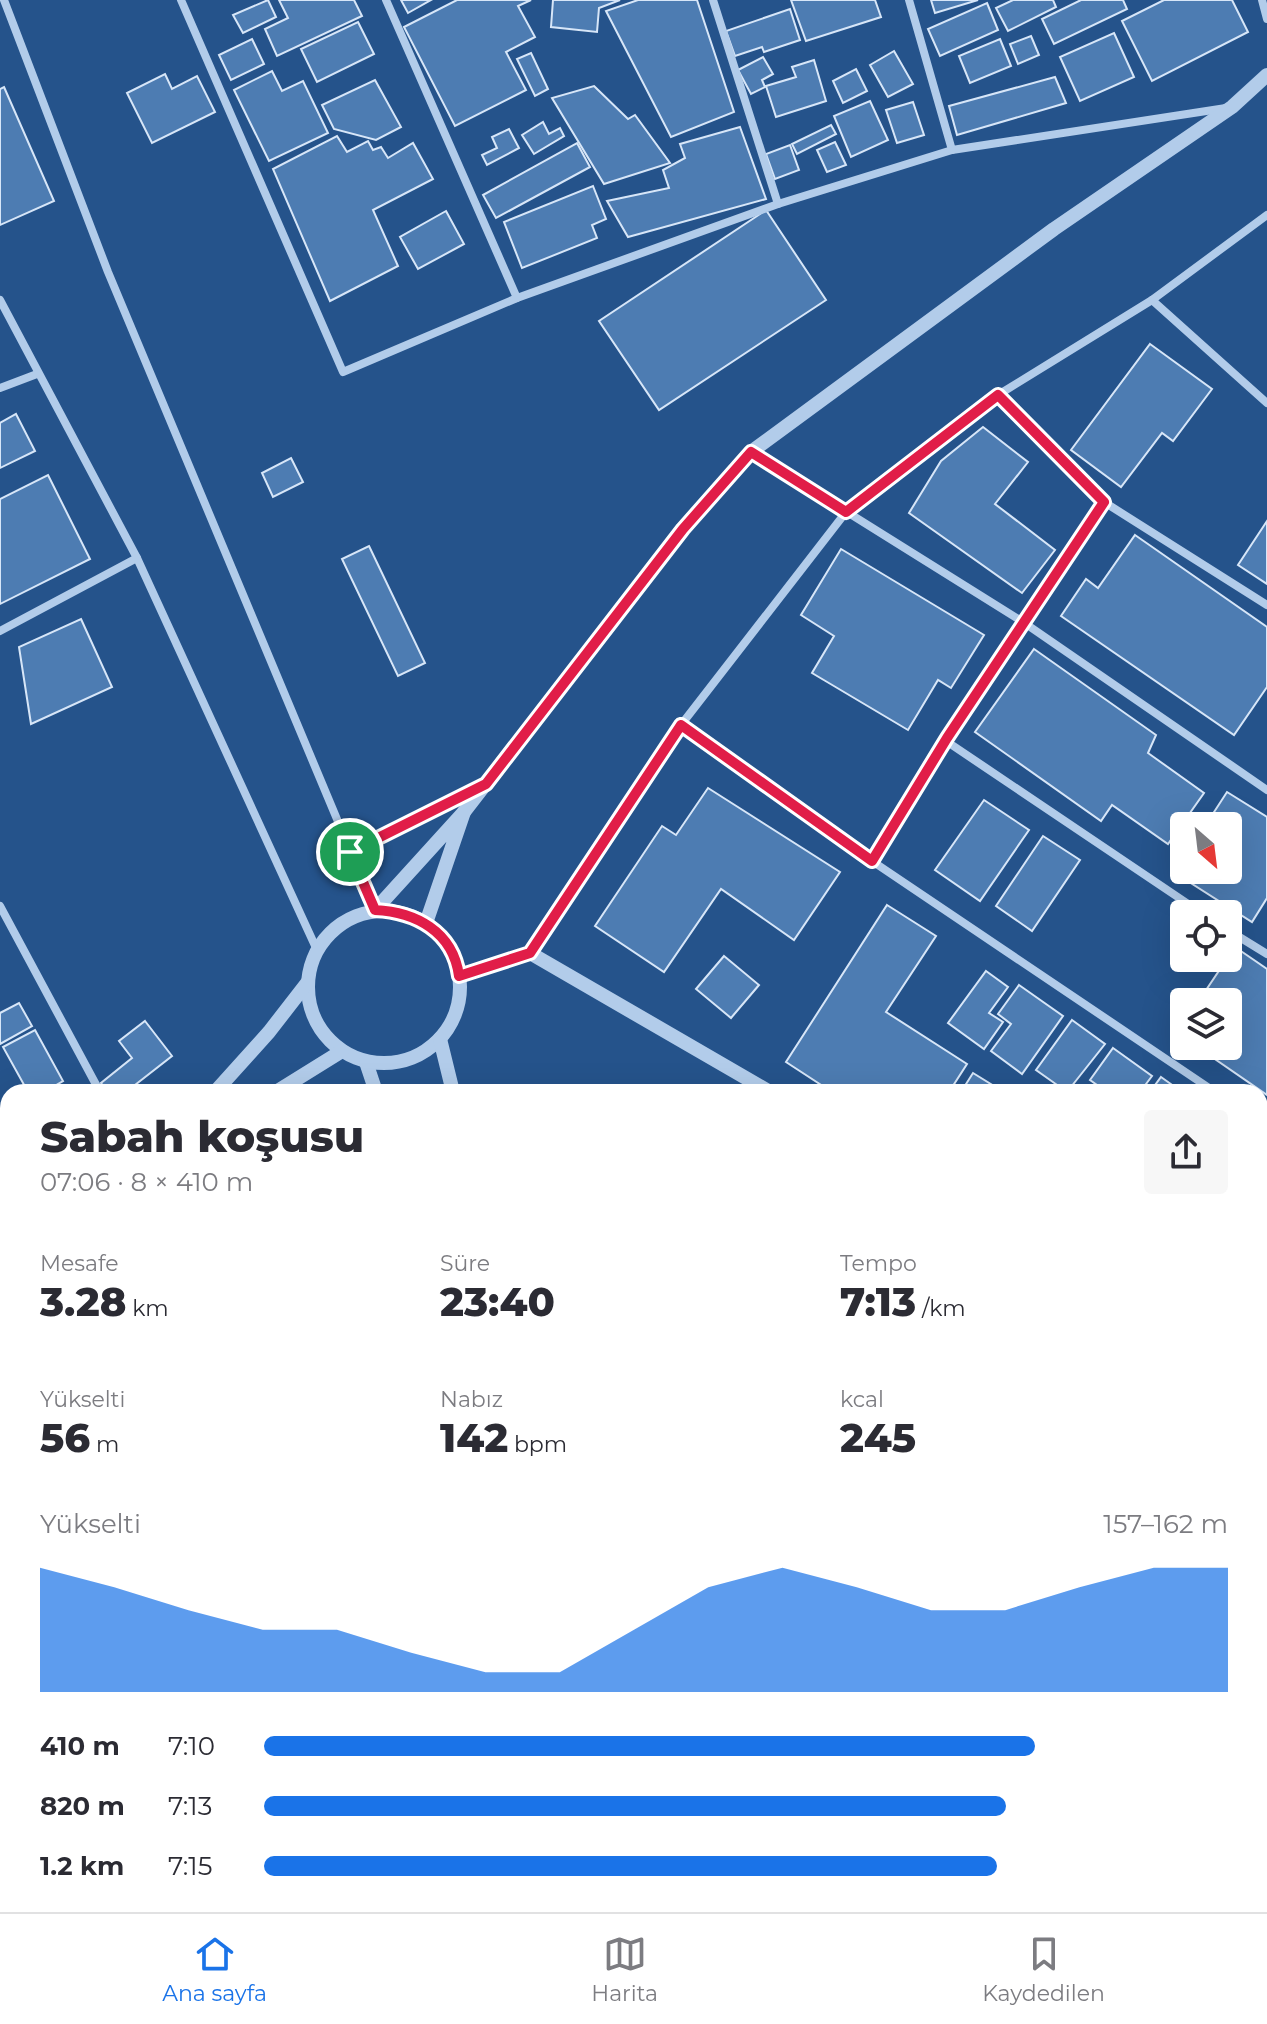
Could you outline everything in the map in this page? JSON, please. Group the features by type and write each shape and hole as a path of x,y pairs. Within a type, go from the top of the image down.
{"street":[{"path":"4,0 108,272 375,910"},
{"path":"181,0 343,372 517,298 778,204 952,150 1232,107"},
{"path":"386,0 517,298"},
{"path":"713,0 778,204"},
{"path":"909,0 952,150"},
{"path":"1262,0 1267,19"},
{"path":"375,910 464,812 683,529 751,452 1054,229 1232,107 1267,75"},
{"path":"459,976 530,953 681,725 846,512 998,395 1152,300 1267,215"},
{"path":"0,300 137,558 317,950"},
{"path":"1152,300 1267,403"},
{"path":"0,388 37,374"},
{"path":"998,395 1104,502 1267,605"},
{"path":"751,452 1023,622 1267,790"},
{"path":"872,861 946,741 1104,502"},
{"path":"0,630 137,558"},
{"path":"681,725 872,861 1203,1084"},
{"path":"946,741 1182,900"},
{"path":"350,852 486,784"},
{"path":"426,923 464,812"},
{"path":"0,906 96,1084"},
{"path":"222,1084 307,983 317,950 328,935 349,918 375,910 402,912 426,923 446,941 461,991 455,1017 440,1039 418,1056 393,1063 366,1062 342,1051 322,1033 310,1009 307,983"},
{"path":"1242,939 1267,954"},
{"path":"530,953 756,1084"},
{"path":"440,1039 451,1084"},
{"path":"289,1084 342,1051"},
{"path":"366,1062 373,1084"}],"building":[{"path":"268,0 276,17 243,33 233,15"},
{"path":"279,0 354,0 362,16 277,56 265,29 288,18"},
{"path":"401,0 431,0 408,13"},
{"path":"457,0 531,0 518,6 535,37 506,52 526,90 455,126 404,27"},
{"path":"553,0 620,0 599,8 597,32 551,27"},
{"path":"638,0 697,0 734,112 671,137 606,11"},
{"path":"791,0 875,0 881,17 806,41"},
{"path":"931,0 978,0 935,13"},
{"path":"1013,0 1053,0 1056,7 1008,31 996,8"},
{"path":"1081,0 1123,0 1127,9 1054,44 1042,19"},
{"path":"1164,0 1232,0 1248,32 1152,81 1122,21"},
{"path":"987,3 998,30 940,56 928,29"},
{"path":"790,9 800,40 764,52 762,47 735,56 726,31"},
{"path":"358,22 374,54 317,82 301,49"},
{"path":"1114,33 1134,77 1080,101 1060,57"},
{"path":"1031,36 1039,55 1018,64 1010,44"},
{"path":"252,39 264,64 231,80 219,55"},
{"path":"1000,39 1011,66 970,83 959,56"},
{"path":"894,51 913,84 888,97 870,65"},
{"path":"531,53 548,89 535,96 517,59"},
{"path":"763,57 773,74 762,80 765,87 751,94 738,70"},
{"path":"814,60 826,101 776,117 766,86 796,77 792,67"},
{"path":"856,69 867,91 843,103 833,81"},
{"path":"272,71 282,91 303,81 328,133 269,161 234,90"},
{"path":"165,74 172,89 197,76 215,112 152,143 127,93"},
{"path":"1055,77 1066,103 957,135 949,106"},
{"path":"375,80 401,127 376,140 334,129 322,105"},
{"path":"594,86 628,119 635,115 670,163 604,184 552,98"},
{"path":"4,87 54,201 0,225 0,89"},
{"path":"870,101 888,140 851,157 834,116"},
{"path":"913,102 924,135 897,143 886,110"},
{"path":"543,122 549,134 560,128 564,136 534,154 522,135"},
{"path":"831,125 836,134 797,154 792,144"},
{"path":"740,127 766,199 628,237 607,201 669,188 663,170 685,158 680,144"},
{"path":"509,129 519,148 487,165 482,155 497,148 492,137"},
{"path":"337,136 347,152 368,141 373,150 381,147 388,158 413,143 433,179 373,210 398,266 330,301 273,169"},
{"path":"835,142 846,165 827,172 817,150"},
{"path":"577,143 590,167 496,218 483,195"},
{"path":"790,145 799,170 775,179 766,154"},
{"path":"593,186 606,219 592,225 597,238 522,268 504,222"},
{"path":"766,210 826,300 659,410 599,321"},
{"path":"446,211 464,244 418,269 400,237"},
{"path":"1150,344 1212,389 1173,441 1162,433 1121,487 1071,450"},
{"path":"16,414 35,451 0,468 0,423"},
{"path":"983,427 1028,462 995,504 1055,550 1022,593 909,513 941,461"},
{"path":"291,458 303,482 273,497 262,473"},
{"path":"48,475 90,559 0,604 0,499"},
{"path":"1267,521 1267,584 1238,565"},
{"path":"1135,535 1267,627 1267,687 1234,735 1061,616 1086,579 1098,588"},
{"path":"369,546 425,663 398,676 342,559"},
{"path":"841,549 984,635 951,688 938,680 908,730 812,673 834,636 801,615"},
{"path":"81,619 112,687 31,724 19,647"},
{"path":"1034,649 1156,735 1148,753 1204,793 1191,812 1170,812 1168,844 1112,805 1101,821 975,732"},
{"path":"708,788 840,872 794,940 721,889 664,972 595,926 662,826 676,835"},
{"path":"1227,792 1267,817 1267,898 1252,922 1242,916 1242,900 1217,900 1192,884 1242,884 1242,812 1214,812"},
{"path":"984,800 1029,830 980,901 935,870"},
{"path":"1043,836 1080,860 1032,931 996,906"},
{"path":"887,905 936,936 886,1012 967,1064 954,1084 820,1084 786,1062"},
{"path":"1242,952 1267,969 1267,1084 1251,1084 1216,1060 1242,1060 1242,988 1207,988 1218,972 1242,972"},
{"path":"724,956 759,985 731,1018 696,989"},
{"path":"986,971 1008,987 989,1013 1003,1022 984,1049 948,1023"},
{"path":"1019,985 1063,1016 1022,1074 991,1051 1011,1024 998,1014"},
{"path":"19,1003 32,1026 0,1044 0,1013"},
{"path":"1072,1020 1105,1044 1073,1084 1056,1084 1036,1070"},
{"path":"145,1021 172,1056 136,1084 102,1084 132,1058 119,1041"},
{"path":"35,1030 63,1081 58,1084 24,1084 3,1047"},
{"path":"1113,1048 1152,1076 1146,1084 1096,1084 1090,1080"},
{"path":"973,1073 991,1084 966,1084"},
{"path":"1161,1077 1171,1084 1156,1084"}],"route":[{"path":"998,395 1104,502 947,738 872,861 681,725 530,953 459,976 458,965 446,941 426,923 402,912 375,910 350,852 486,784 683,529 751,452 846,512 998,395"}]}
